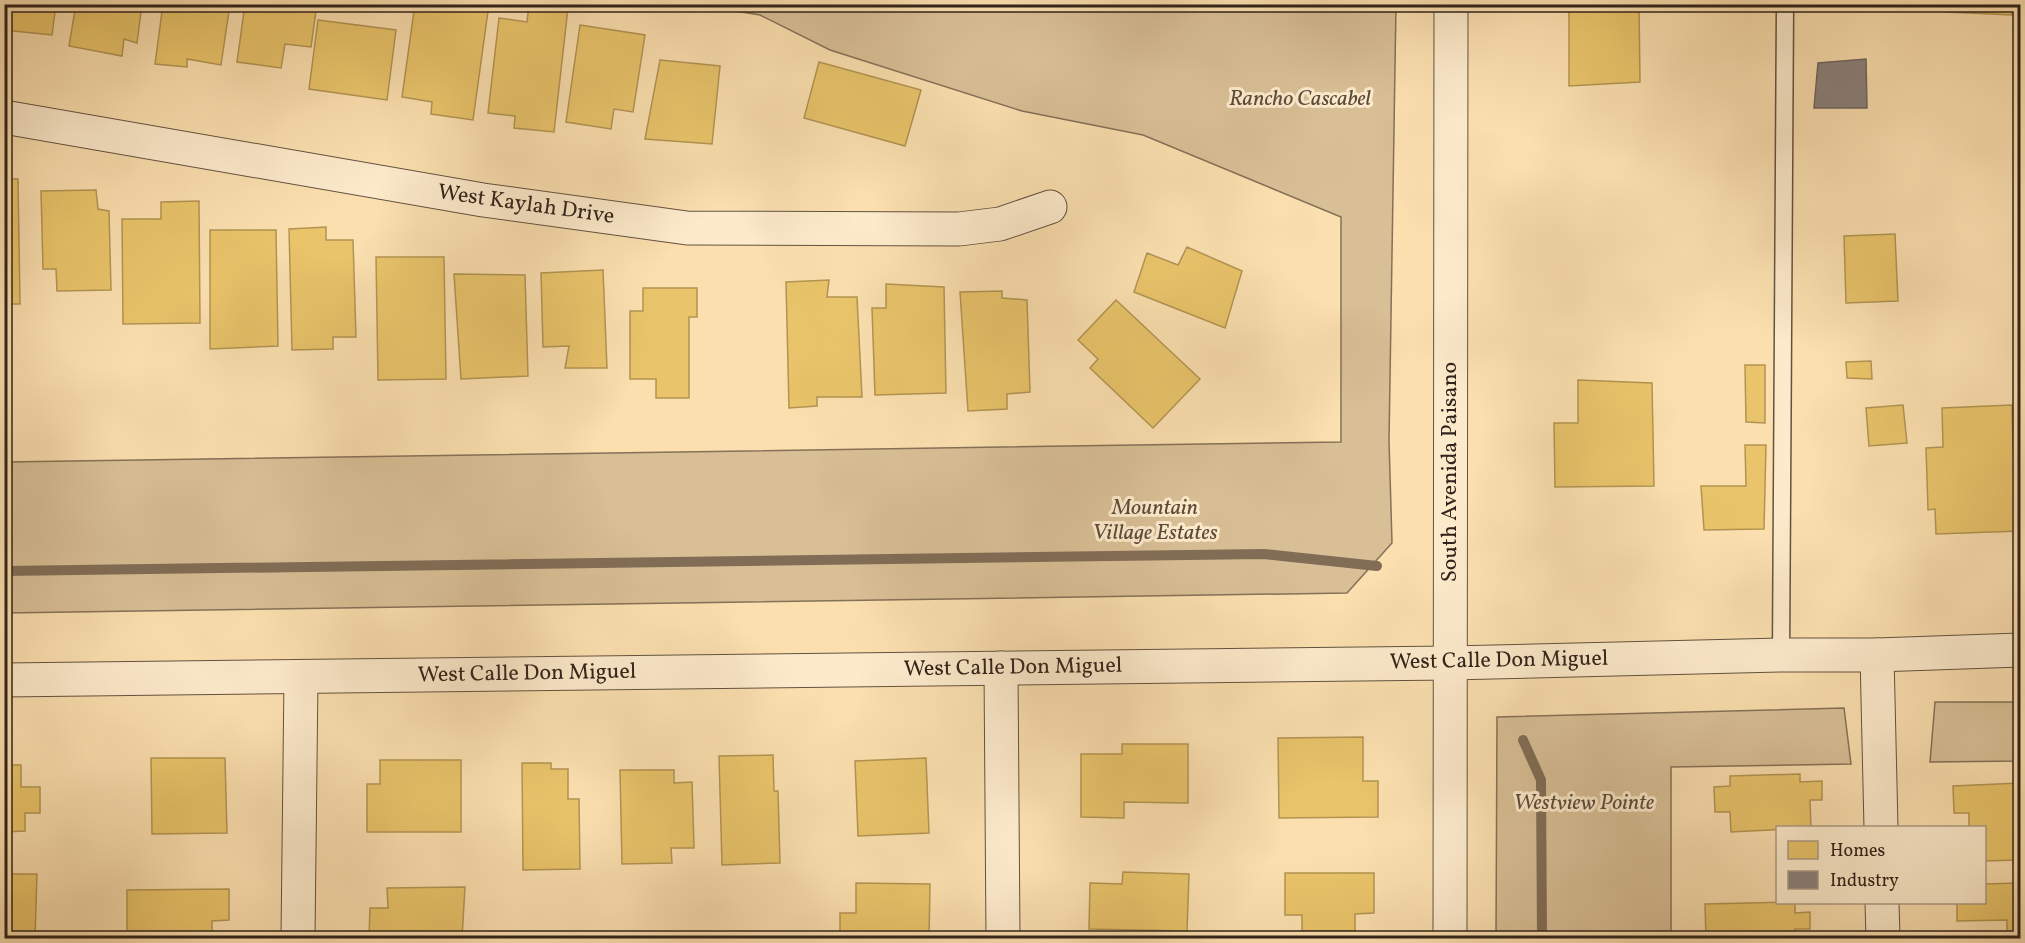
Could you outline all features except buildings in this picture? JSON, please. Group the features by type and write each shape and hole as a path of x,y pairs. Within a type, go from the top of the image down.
{"street":[{"name":"South Avenida Paisano","path":"1450,939 1451,4"},
{"name":"West Kaylah Drive","path":"4,117 483,200 687,228 959,229 1000,224 1050,207"},
{"name":"West Calle Don Miguel","path":"4,680 1450,663 2020,650"},
{"path":"1877,655 1881,826"},
{"path":"1001,668 1003,939"},
{"path":"298,939 301,677"},
{"path":"1882,904 1883,939"}],"lane":[{"path":"1782,655 1785,4"}],"green space":[{"name":"Mountain Village Estates","path":"699,5 1396,5 1389,441 1392,543 1347,593 5,613 5,462 1341,442 1341,217 1143,135 1022,111 830,50 760,15"},
{"path":"1935,702 2020,702 2020,761 1930,762"},
{"name":"Westview Pointe","path":"1844,708 1851,764 1671,767 1671,938 1496,938 1497,717"}],"waterway":[{"path":"4,571 1264,554 1377,566"},
{"path":"1523,740 1541,780 1542,938"}],"park label":[{"name":"Rancho Cascabel","path":"1300,99"}]}
